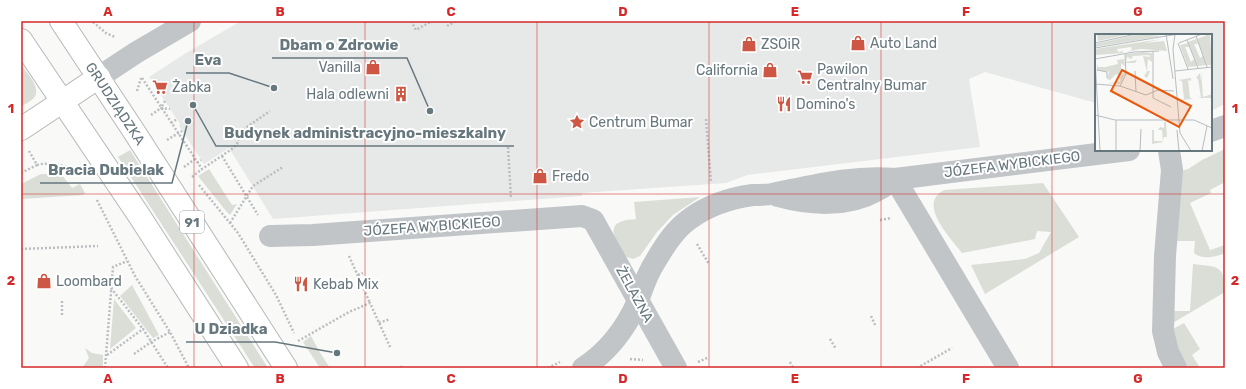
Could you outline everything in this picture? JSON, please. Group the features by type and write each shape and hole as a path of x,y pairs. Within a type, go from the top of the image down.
{"main road":[{"name":"GRUDZIĄDZKA","path":"61,21 286,368"},
{"path":"21,40 140,217 237,368"},
{"path":"21,129 98,77"}],"street":[{"path":"98,77 190,21"},
{"path":"1212,131 1225,126"},
{"name":"JÓZEFA WYBICKIEGO","path":"583,368 597,357 624,328 654,262 673,234 681,225 703,211 721,203 738,198 770,194 827,183 868,178 895,179 1121,151"},
{"path":"1169,151 1172,170 1165,256 1163,331 1168,352 1176,368"},
{"path":"895,179 1008,368"},
{"name":"JÓZEFA WYBICKIEGO","path":"270,236 313,235 582,216 593,220"},
{"name":"ŻELAZNA","path":"593,220 676,368"}],"path":[{"path":"411,21 416,30 432,21"},
{"path":"447,26 456,21"},
{"path":"141,78 202,169"},
{"path":"147,118 162,108 165,101"},
{"path":"162,108 170,109"},
{"path":"270,111 244,129 236,144 192,178 206,193 238,234 276,295 301,348"},
{"path":"171,122 177,119"},
{"path":"706,119 711,184"},
{"path":"164,142 182,131"},
{"path":"508,147 511,200"},
{"path":"30,152 37,165"},
{"path":"222,156 247,195 270,236"},
{"path":"183,168 195,160"},
{"path":"197,163 201,160"},
{"path":"21,173 37,165 50,162 66,167 79,168"},
{"path":"230,223 253,186 283,167"},
{"path":"96,198 127,260 170,332 188,368"},
{"path":"694,238 709,264"},
{"path":"21,249 98,246"},
{"path":"65,247 66,251"},
{"path":"349,255 391,349"},
{"path":"105,368 113,267 127,260"},
{"path":"358,275 363,273"},
{"path":"362,285 368,282"},
{"path":"112,288 143,328 168,368"},
{"path":"62,301 62,315"},
{"path":"298,341 327,327 349,312 370,303"},
{"path":"349,312 351,317"},
{"path":"871,316 876,327"},
{"path":"379,323 390,319"},
{"path":"107,355 143,328"},
{"path":"134,354 151,342 170,332"},
{"path":"830,339 836,349"},
{"path":"917,368 952,348"},
{"path":"548,368 562,361"},
{"path":"790,362 793,368"}],"shaded area":[{"name":"Centrum Bumar","path":"241,21 1225,21 1225,104 1212,110 1212,34 1095,34 1095,103 985,72 969,79 980,147 747,175 726,183 582,193 582,196 273,219 229,148 204,164 149,77 186,53"},
{"path":"21,65 33,81 36,94 34,98 21,107"},
{"path":"1225,149 1225,182 1210,190 1211,193 1190,203 1210,250 1225,245 1225,253 1213,257 1201,257 1194,253 1195,241 1177,241 1180,171 1188,169 1202,160"},
{"path":"130,150 268,368 255,368 118,157"},
{"path":"209,169 232,205 237,204 230,215 198,176"},
{"path":"41,174 62,175 72,188 80,184 85,193 83,195 21,199 21,184"},
{"path":"1043,183 1079,237 985,294 971,265 1025,259 1039,253 1051,232 1037,231 1035,239 962,253 938,221 934,204 937,196 944,190"},
{"path":"700,197 673,215 657,232 640,256 633,259 624,256 614,237 614,227 625,220 636,219 634,202"},
{"path":"1193,264 1218,269 1223,276 1225,292 1171,324 1171,311 1190,311"},
{"path":"132,285 159,335 153,338 120,296"},
{"path":"114,299 136,328 110,349"},
{"path":"1184,323 1200,349 1192,355 1200,368 1186,368 1172,342 1171,330"},
{"path":"311,336 330,368 320,368 303,342"},
{"path":"85,348 92,353 103,355 102,368 82,368 89,358"}],"place":[{"name":"Auto Land","path":"858,43"},
{"name":"ZSOiR","path":"749,44"},
{"name":"Vanilla","path":"373,67"},
{"name":"California","path":"770,70"},
{"name":"Pawilon Centralny Bumar","path":"805,77"},
{"name":"Żabka","path":"160,87"},
{"name":"Eva","path":"274,88"},
{"name":"Hala odlewni","path":"401,94"},
{"name":"Domino's","path":"784,104"},
{"name":"Budynek administracyjno-mieszkalny","path":"193,105"},
{"name":"Dbam o Zdrowie","path":"430,111"},
{"name":"Bracia Dubielak","path":"188,121"},
{"name":"Centrum Bumar","path":"577,122"},
{"name":"Fredo","path":"540,176"},
{"name":"Loombard","path":"44,281"},
{"name":"Kebab Mix","path":"301,284"},
{"name":"U Dziadka","path":"337,353"}]}
